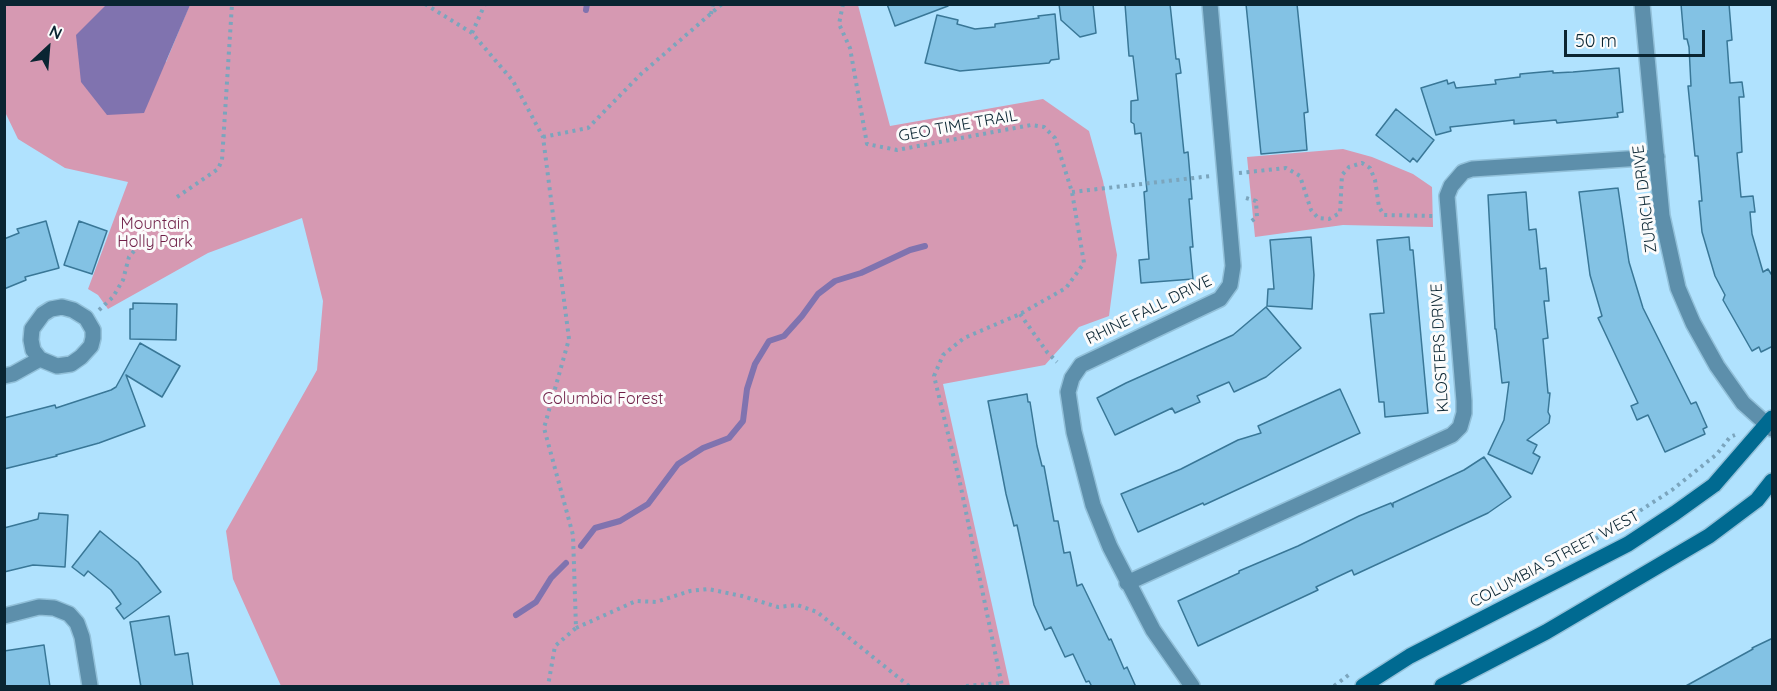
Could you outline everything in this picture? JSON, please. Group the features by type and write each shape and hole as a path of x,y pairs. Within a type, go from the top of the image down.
{"main road":[{"name":"COLUMBIA STREET WEST","path":"1363,687 1410,656 1628,544 1656,526 1714,485 1771,424"},
{"path":"1442,687 1545,632 1709,536 1757,500 1773,481"}],"street":[{"name":"RHINE FALL DRIVE","path":"1192,687 1153,630 1127,583 1093,505 1074,432 1069,398 1070,385 1081,365 1220,299 1230,285 1233,266 1210,4"},
{"name":"ZURICH DRIVE","path":"1642,4 1662,216 1678,288 1693,323 1717,366 1743,402 1771,424"},
{"name":"KLOSTERS DRIVE","path":"1127,583 1452,435 1460,426 1464,413 1464,401 1447,196 1451,186 1463,172 1472,169 1657,157"},
{"path":"62,308 73,310 86,318 93,330 93,338 91,346 81,357 57,366 40,359 33,350 31,340 32,329 43,314 51,309 62,308"},
{"path":"4,376 13,374 40,359"},
{"path":"4,616 39,607 54,608 69,614 77,624 82,637 90,687"}],"path":[{"path":"177,196 218,169 222,160 232,4"},
{"path":"426,4 472,33 513,81 543,137 569,339 544,428 573,536 576,628"},
{"path":"472,33 485,4"},
{"path":"710,15 713,4"},
{"path":"543,137 588,128 641,74 722,4"},
{"name":"GEO TIME TRAIL","path":"843,4 839,24 850,48 867,144 897,150 1030,125 1044,127 1055,138 1072,192 1084,262 1066,288 1020,314 964,338 943,355 934,376 960,483 1001,685"},
{"path":"1235,173 1286,168 1300,176 1311,210 1318,218 1329,219 1340,213 1342,175 1349,167 1362,164 1370,168 1376,180 1379,207 1384,215 1449,216"},
{"path":"1072,192 1213,176"},
{"path":"1246,198 1256,201 1257,218 1249,223"},
{"path":"86,318 106,305 113,297 123,280 129,257 139,246 141,238"},
{"path":"1020,314 1047,352 1058,362"},
{"path":"1553,561 1604,534 1672,490 1717,454 1730,437 1740,434"},
{"path":"548,687 555,646 576,628 636,601 656,602 690,591 708,589 778,607 797,605 817,612 909,687"},
{"path":"1334,687 1353,672"},
{"path":"966,687 1001,685"}],"green space":[{"name":"Columbia Forest","path":"5,4 107,5 77,35 166,62 190,4 858,5 890,126 1043,99 1089,131 1103,181 1117,255 1109,316 1079,327 1045,365 943,384 1010,686 281,686 233,579 226,531 317,370 323,301 302,218 208,253 108,309 98,295 88,289 128,182 65,168 18,139 5,112"},
{"path":"1343,149 1372,157 1413,174 1432,187 1433,227 1343,225 1255,237 1247,157"}],"shaded area":[{"path":"107,4 190,5 144,113 107,115 81,82 76,35"}],"building":[{"path":"887,4 948,4 948,6 895,26"},
{"path":"1059,4 1093,4 1096,33 1080,37 1061,20"},
{"path":"1125,4 1170,4 1176,59 1179,59 1181,73 1176,74 1184,153 1188,152 1192,199 1189,199 1193,279 1141,283 1139,260 1149,259 1144,192 1147,191 1141,133 1135,134 1134,124 1131,122 1131,101 1138,100 1133,56 1129,56"},
{"path":"1246,4 1297,4 1308,112 1304,113 1307,150 1261,154"},
{"path":"1681,4 1729,4 1732,40 1727,41 1730,83 1742,82 1744,97 1739,97 1742,152 1737,153 1741,197 1753,196 1755,212 1750,212 1752,234 1763,272 1768,269 1773,277 1773,346 1761,352 1759,347 1752,351 1723,300 1725,295 1715,276 1702,232 1698,156 1695,156 1688,86 1691,86 1689,47 1687,39 1684,39"},
{"path":"1055,14 1059,59 1051,60 1049,63 960,71 925,63 937,15 958,20 957,24 975,29"},
{"path":"1619,68 1623,112 1617,113 1618,117 1557,123 1556,120 1514,124 1514,120 1450,127 1451,131 1436,135 1421,88 1447,80 1448,84 1454,82 1456,88 1496,84 1495,80 1520,77 1520,74"},
{"path":"1396,109 1434,140 1417,162 1413,158 1410,162 1376,135"},
{"path":"1618,188 1629,262 1643,308 1691,404 1696,402 1707,427 1703,429 1705,434 1665,452 1648,415 1637,420 1631,406 1638,403 1598,318 1602,316 1590,275 1579,192"},
{"path":"1526,192 1529,230 1536,229 1540,269 1546,268 1549,301 1544,301 1548,338 1543,339 1548,393 1550,393 1548,412 1550,416 1549,423 1527,440 1537,445 1533,453 1540,457 1532,474 1488,454 1504,420 1509,382 1502,383 1495,329 1488,195"},
{"path":"46,221 59,268 25,277 26,280 4,289 4,239 19,233 17,229"},
{"path":"79,221 107,231 92,274 64,265"},
{"path":"1311,237 1314,275 1312,309 1267,306 1268,289 1274,289 1270,240"},
{"path":"1409,237 1410,250 1413,250 1428,413 1385,417 1384,402 1379,402 1370,314 1384,313 1377,240"},
{"path":"133,303 177,304 176,340 130,339 130,309 133,309"},
{"path":"1266,307 1301,348 1266,377 1234,392 1229,382 1197,396 1200,402 1175,413 1172,408 1115,435 1097,398 1233,335"},
{"path":"140,343 180,366 162,397 126,375 145,426 57,456 4,469 4,418 55,405 56,408 111,390 116,387"},
{"path":"1340,389 1360,433 1204,505 1203,503 1138,532 1121,494 1181,469 1238,440 1261,433 1258,426"},
{"path":"1027,394 1054,521 1058,521 1064,553 1070,552 1077,586 1082,584 1124,669 1127,667 1136,687 1092,687 1089,681 1086,682 1073,654 1065,657 1051,627 1045,630 1034,605 1017,525 1014,526 1006,494 988,401"},
{"path":"1484,457 1511,497 1488,513 1354,575 1352,570 1316,587 1318,590 1198,646 1178,601 1359,516 1391,503 1393,507 1393,503 1464,470"},
{"path":"39,513 68,515 65,567 33,565 4,572 4,528 38,519"},
{"path":"100,531 138,562 161,592 124,619 116,608 121,604 111,590 88,571 84,576 72,567"},
{"path":"169,616 175,655 188,653 193,687 141,687 130,622"},
{"path":"1773,638 1773,687 1684,687 1752,648"},
{"path":"44,645 50,687 4,687 4,651"}],"waterway":[{"path":"586,10 587,4"},
{"path":"581,546 595,528 620,521 648,504 678,464 703,448 729,438 743,421 747,389 755,364 769,341 784,336 818,294 835,281 861,273 910,250 925,246"},
{"path":"516,615 536,602 551,578 566,563"}],"park label":[{"name":"Mountain Holly Park","path":"155,233"}]}
